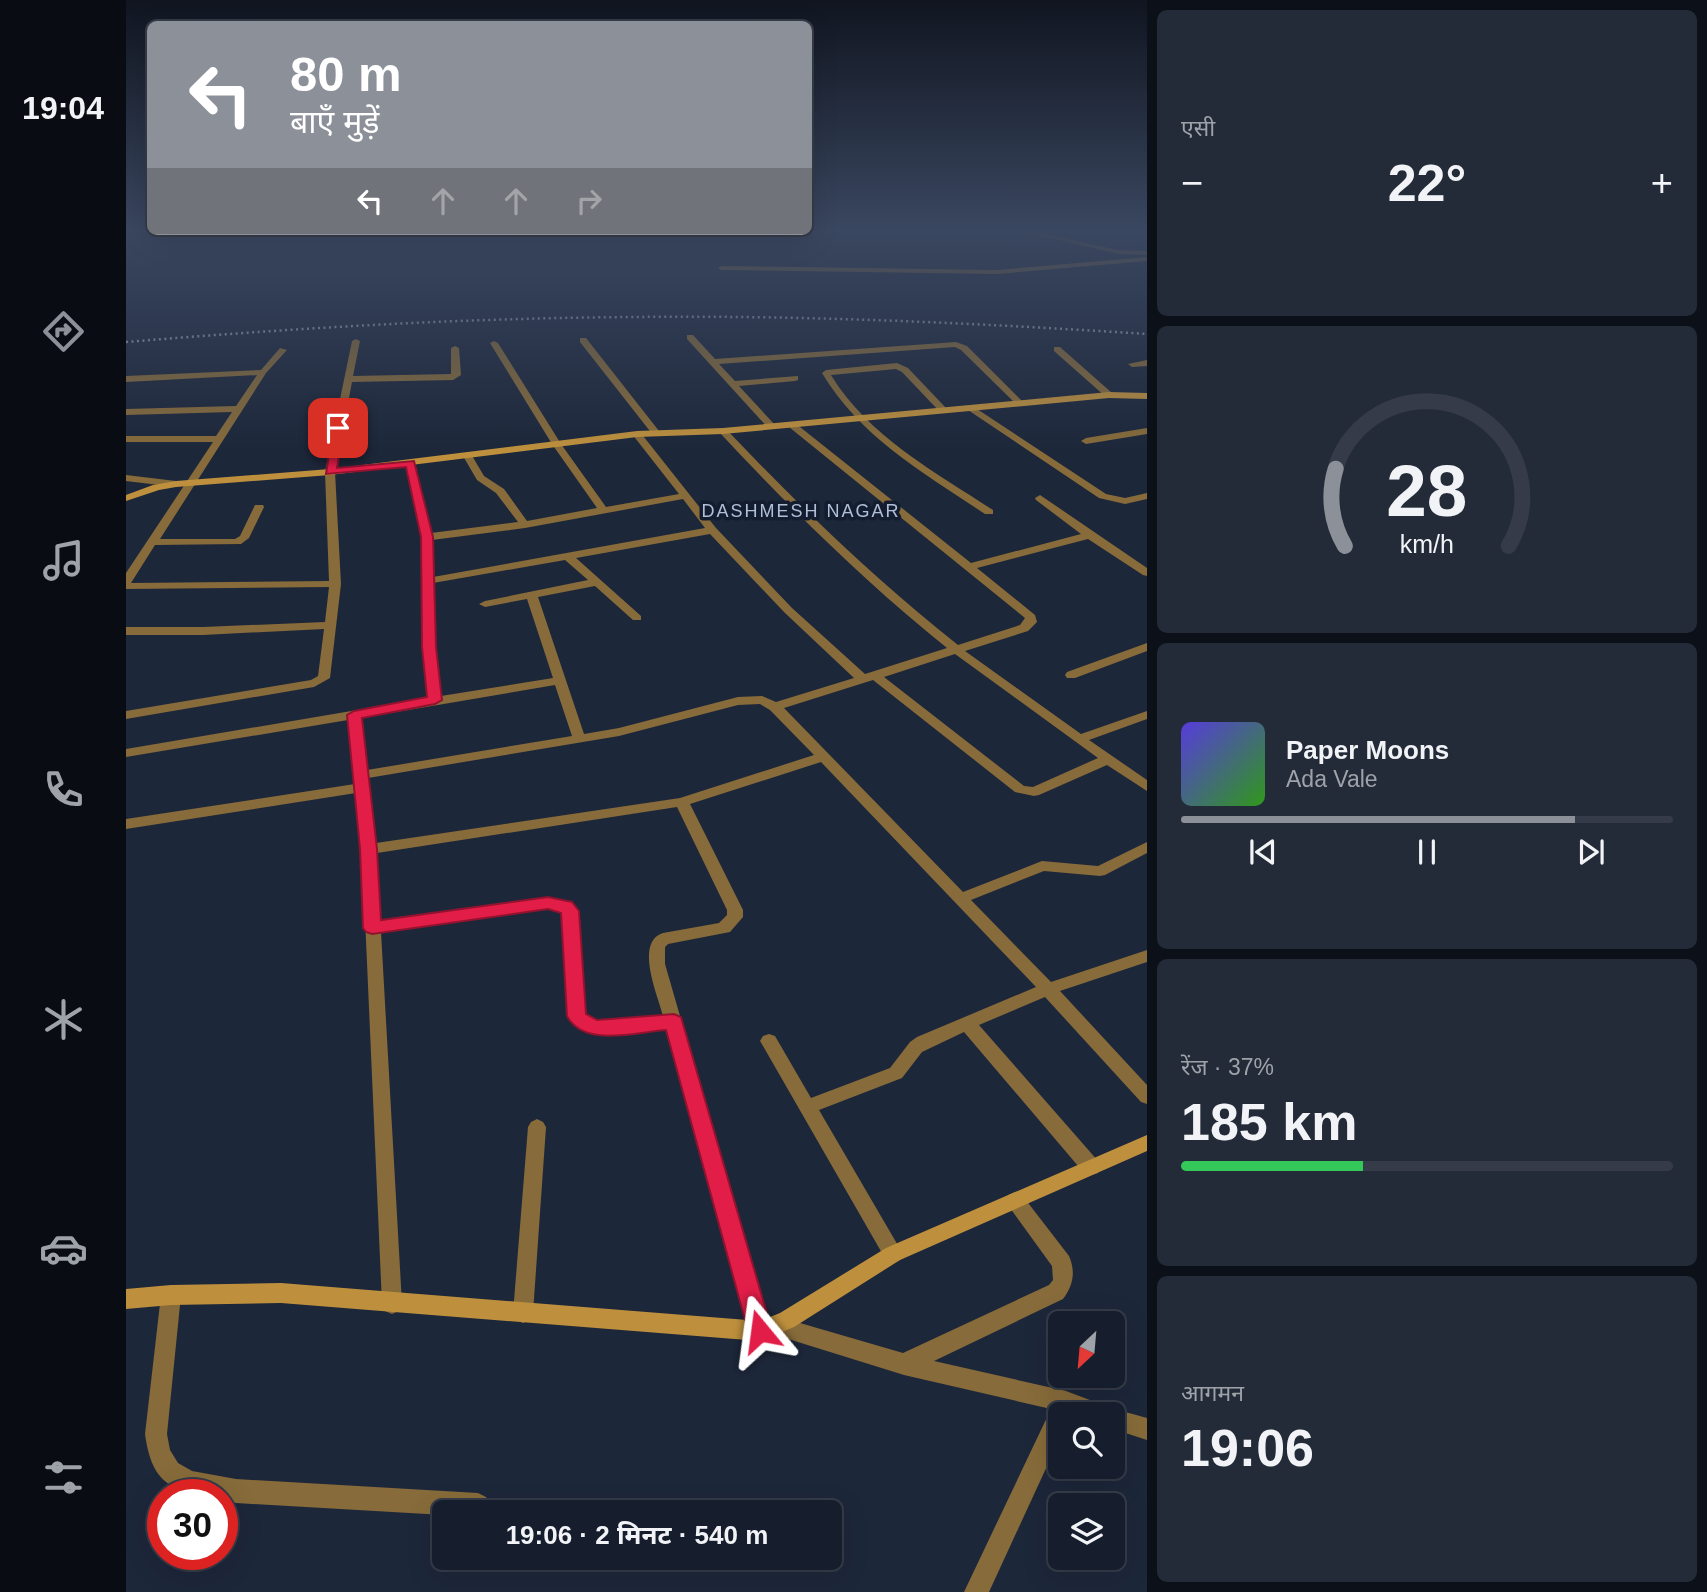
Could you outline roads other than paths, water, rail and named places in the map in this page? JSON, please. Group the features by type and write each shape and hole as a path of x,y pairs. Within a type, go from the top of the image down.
{"street":[{"path":"690,337 772,427"},
{"path":"583,340 656,433"},
{"path":"126,715 319,681 326,674 335,584 330,472 356,341"},
{"path":"494,343 557,444 603,510"},
{"path":"711,362 956,344 964,348 1019,402"},
{"path":"349,379 453,377 457,375 455,348"},
{"path":"1057,349 1108,395"},
{"path":"126,584 263,372 282,350"},
{"path":"1132,364 1147,363"},
{"path":"943,410 905,370 897,366 826,373 860,418 893,447 989,512"},
{"path":"126,379 263,372"},
{"path":"732,384 795,378"},
{"path":"126,498 146,490 191,482 330,472 636,434 723,431 1019,402 1144,395"},
{"path":"971,408 1103,496 1125,501 1147,496"},
{"path":"126,412 239,409"},
{"path":"775,707 1024,628 1031,622 1031,617 792,425"},
{"path":"723,431 859,564 955,649 1147,787"},
{"path":"1086,441 1147,431"},
{"path":"636,434 712,530 788,610 868,677 1020,789 1034,792 1108,759"},
{"path":"126,439 220,439"},
{"path":"468,456 481,478 500,491 525,524"},
{"path":"411,463 427,537 429,647 435,700"},
{"path":"126,478 176,484"},
{"path":"427,537 477,533 684,496"},
{"path":"1040,498 1147,573"},
{"path":"153,542 237,542 244,538 259,508"},
{"path":"428,582 712,530"},
{"path":"968,567 1090,535"},
{"path":"569,557 637,618"},
{"path":"485,604 597,582"},
{"path":"126,584 335,584"},
{"path":"532,596 579,738"},
{"path":"126,631 202,631 329,625"},
{"path":"1071,675 1147,647"},
{"path":"126,753 561,680"},
{"path":"126,824 651,725 738,701 762,700 775,707 1048,989 1147,1097"},
{"path":"354,715 369,849 392,1304"},
{"path":"1079,739 1147,715"},
{"path":"369,849 682,802 822,757"},
{"path":"682,802 736,910 735,917 724,928 663,939 657,946 657,964 768,1329"},
{"path":"960,899 1042,866 1100,871 1147,846"},
{"path":"372,928 548,903 558,904 570,911 576,1016 582,1023 596,1028 674,1022"},
{"path":"807,1107 896,1073 916,1047 967,1023 1048,989 1147,956"},
{"path":"967,1023 1091,1167"},
{"path":"769,1041 893,1254"},
{"path":"523,1313 537,1127"},
{"path":"768,1329 893,1254 1147,1143"},
{"path":"904,1364 1056,1292 1063,1283 1062,1263 1015,1201"},
{"path":"126,1299 171,1295 281,1293 392,1304 768,1329 1066,1402"},
{"path":"171,1295 156,1434 159,1454 170,1471 188,1482 236,1491 432,1502"},
{"path":"1125,1422 1147,1429"},
{"path":"976,1592 1048,1440"}],"railway":[{"path":"126,342 380,325 634,317 890,321 1147,334"}],"district":[{"name":"DASHMESH NAGAR","path":"801,511"}]}
